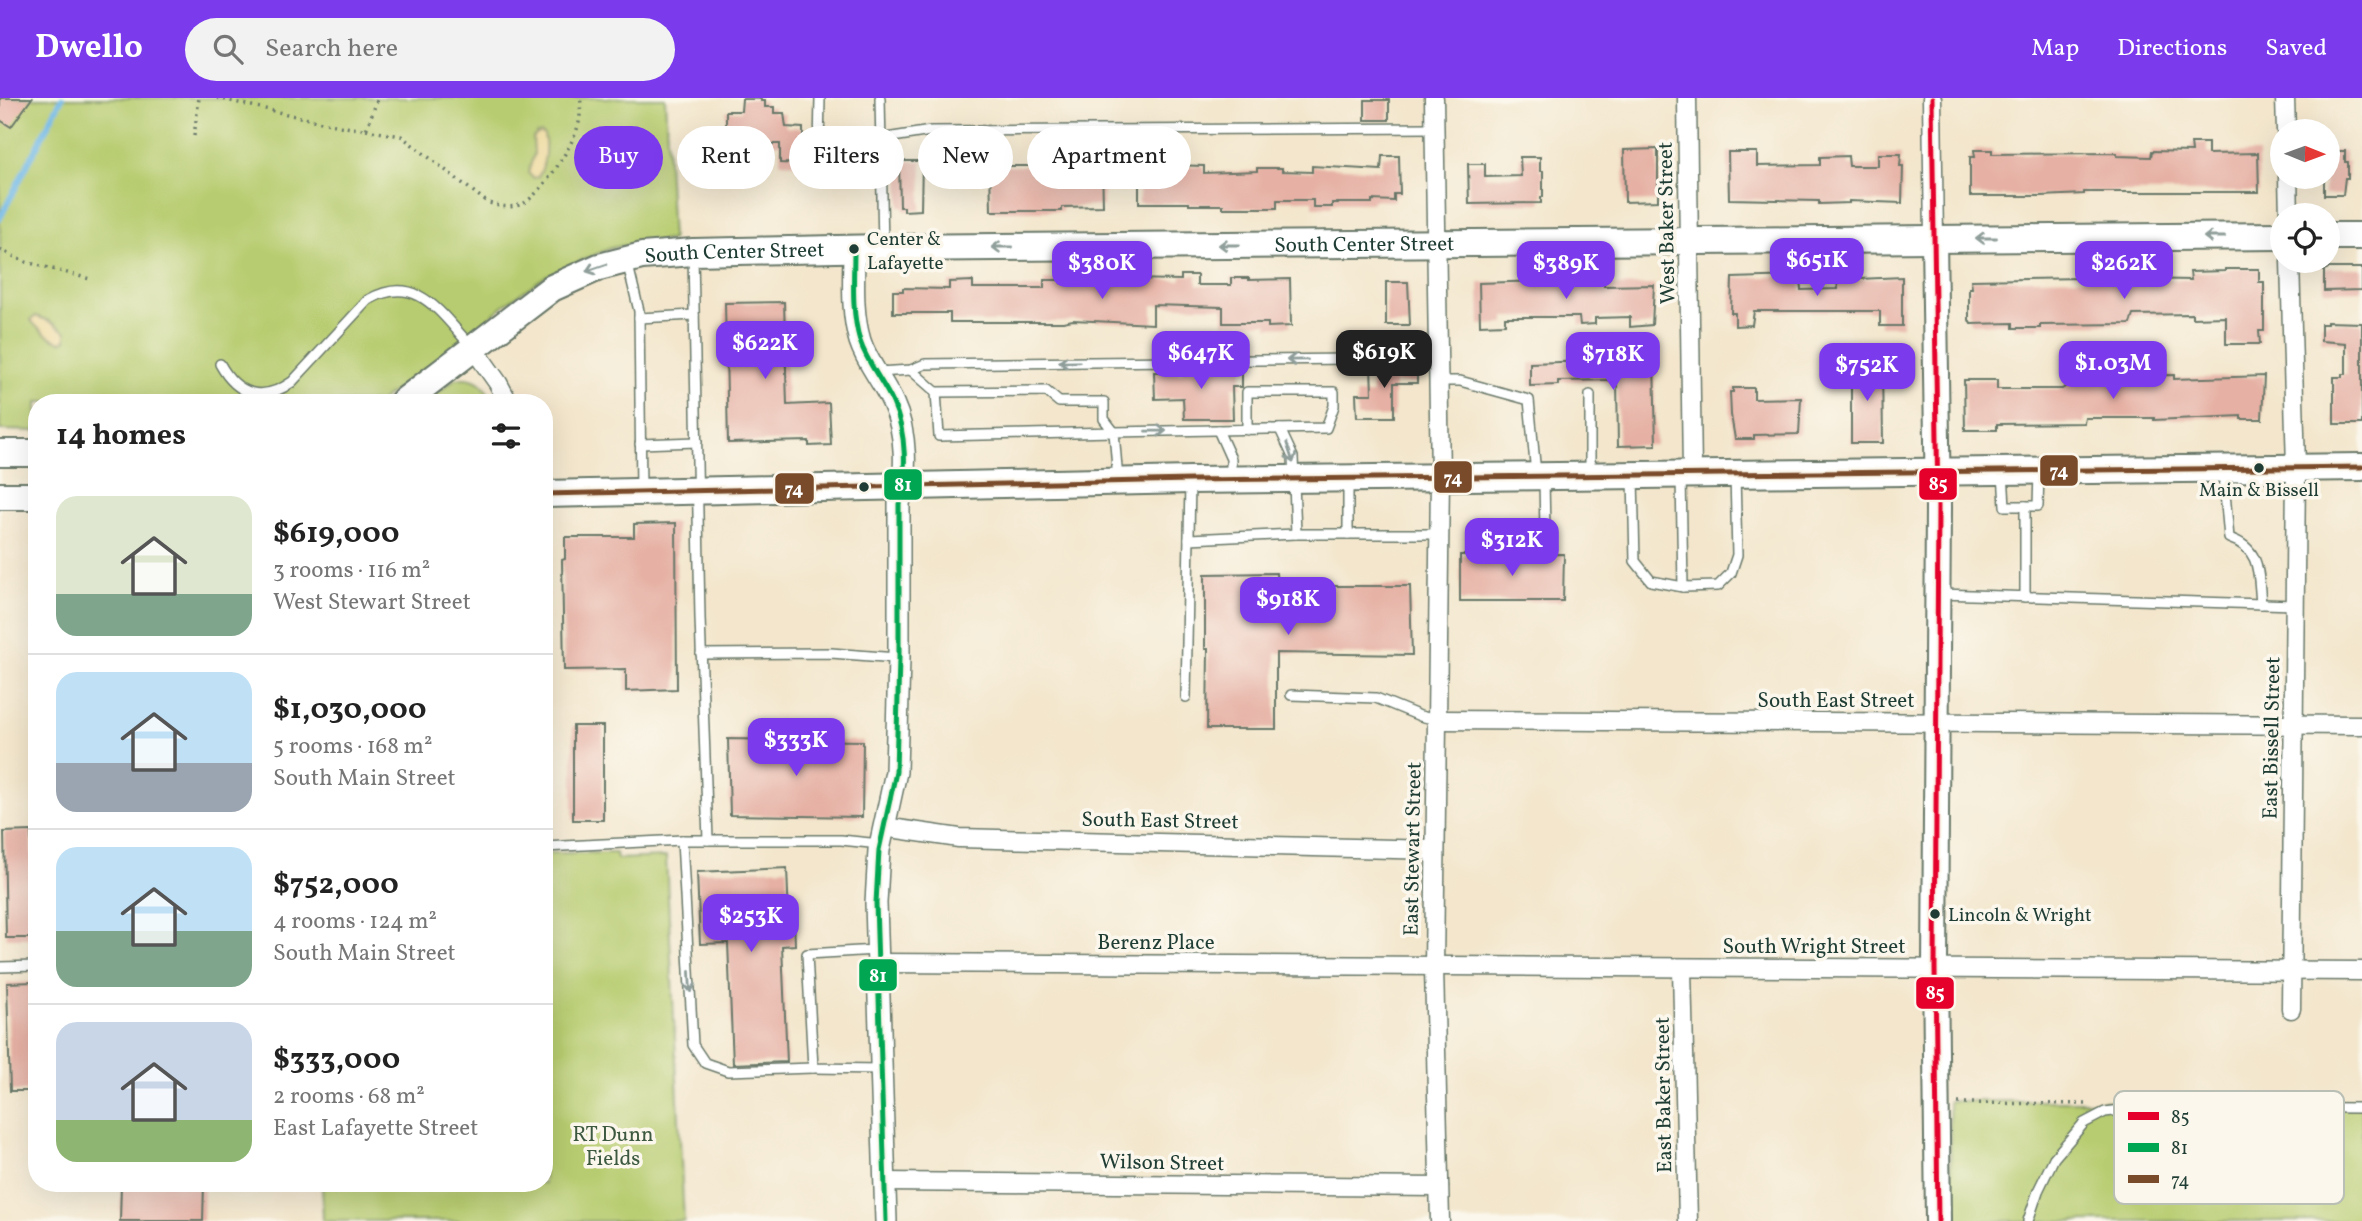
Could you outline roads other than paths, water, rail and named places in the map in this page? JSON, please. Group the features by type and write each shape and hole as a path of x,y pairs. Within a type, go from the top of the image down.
{"main road":[{"name":"South Center Street","path":"414,394 552,288 599,267 642,256 692,252 883,248 2270,236"},
{"path":"2340,236 2362,236"},
{"path":"1934,239 1938,594 1935,968 1938,1221"},
{"path":"0,453 28,453"},
{"path":"553,494 1191,480 2362,467"},
{"path":"0,496 28,496"}],"street":[{"name":"East Stewart Street","path":"1434,98 1440,477 1434,967 1440,1221"},
{"name":"West Baker Street","path":"1686,474 1689,243 1687,98"},
{"path":"1933,98 1934,239"},
{"path":"2285,98 2286,119"},
{"path":"854,249 856,322 861,344 893,403 902,432 904,486 899,504 899,659 895,772 882,836 876,903 886,1221"},
{"name":"East Bissell Street","path":"2290,273 2296,467 2291,1009"},
{"path":"474,349 504,394"},
{"name":"South East Street","path":"1437,720 2362,724"},
{"name":"South East Street","path":"882,836 1435,850"},
{"name":"Berenz Place","path":"877,956 1434,967"},
{"name":"South Wright Street","path":"1434,967 2362,971"},
{"name":"East Baker Street","path":"1682,969 1688,1221"},
{"name":"Wilson Street","path":"884,1182 1439,1187"}],"lane":[{"path":"819,126 820,98"},
{"path":"880,98 880,126"},
{"path":"904,135 931,131 1434,128"},
{"path":"881,189 883,248"},
{"path":"692,252 708,840"},
{"path":"627,259 639,318 641,491"},
{"path":"268,394 279,391 292,382 368,300 382,292 403,291 419,294 443,313 474,349"},
{"path":"639,318 694,315"},
{"path":"875,373 911,370 925,363 1438,358"},
{"path":"220,363 226,376 236,386 259,394"},
{"path":"911,370 936,392 1045,391 1059,402 1104,402 1104,419 1114,432 1118,482"},
{"path":"1439,381 1460,382 1529,400 1545,533"},
{"path":"936,392 939,436 1114,432 1247,430 1326,428 1334,406 1334,392 1247,392 1247,430"},
{"path":"1590,395 1590,475"},
{"path":"1280,429 1293,457 1296,534"},
{"path":"1218,430 1231,459 1231,480"},
{"path":"640,444 697,442"},
{"path":"2223,468 2229,538 2244,543 2257,562 2261,604"},
{"path":"2003,470 2005,506 2039,506 2039,470"},
{"path":"1633,474 1635,561 1651,581 1683,587 1718,586 1731,573 1737,555 1735,473"},
{"path":"1683,587 1686,474"},
{"path":"1348,478 1348,534"},
{"path":"1186,697 1191,480"},
{"path":"2025,506 2025,597"},
{"path":"1189,539 1296,534 1440,534"},
{"path":"1938,594 2295,605"},
{"path":"701,653 831,653 899,659"},
{"path":"1291,695 1376,698 1437,720"},
{"path":"553,847 682,840 841,840 882,836"},
{"path":"682,840 693,1045 705,1063 728,1071 880,1069"},
{"path":"813,1069 807,954 877,956"},
{"path":"0,967 28,966"},
{"path":"2344,1108 2362,1108"},
{"path":"2028,1221 2038,1191 2054,1158 2084,1123 2105,1112 2114,1111"}],"waterway":[{"path":"0,218 62,98"}],"place":[{"name":"Center & Lafayette","path":"854,249"},
{"name":"Main & Bissell","path":"2259,468"},
{"name":"Lincoln & Wright","path":"1935,914"}],"park label":[{"name":"RT Dunn Fields","path":"613,1146"}]}
